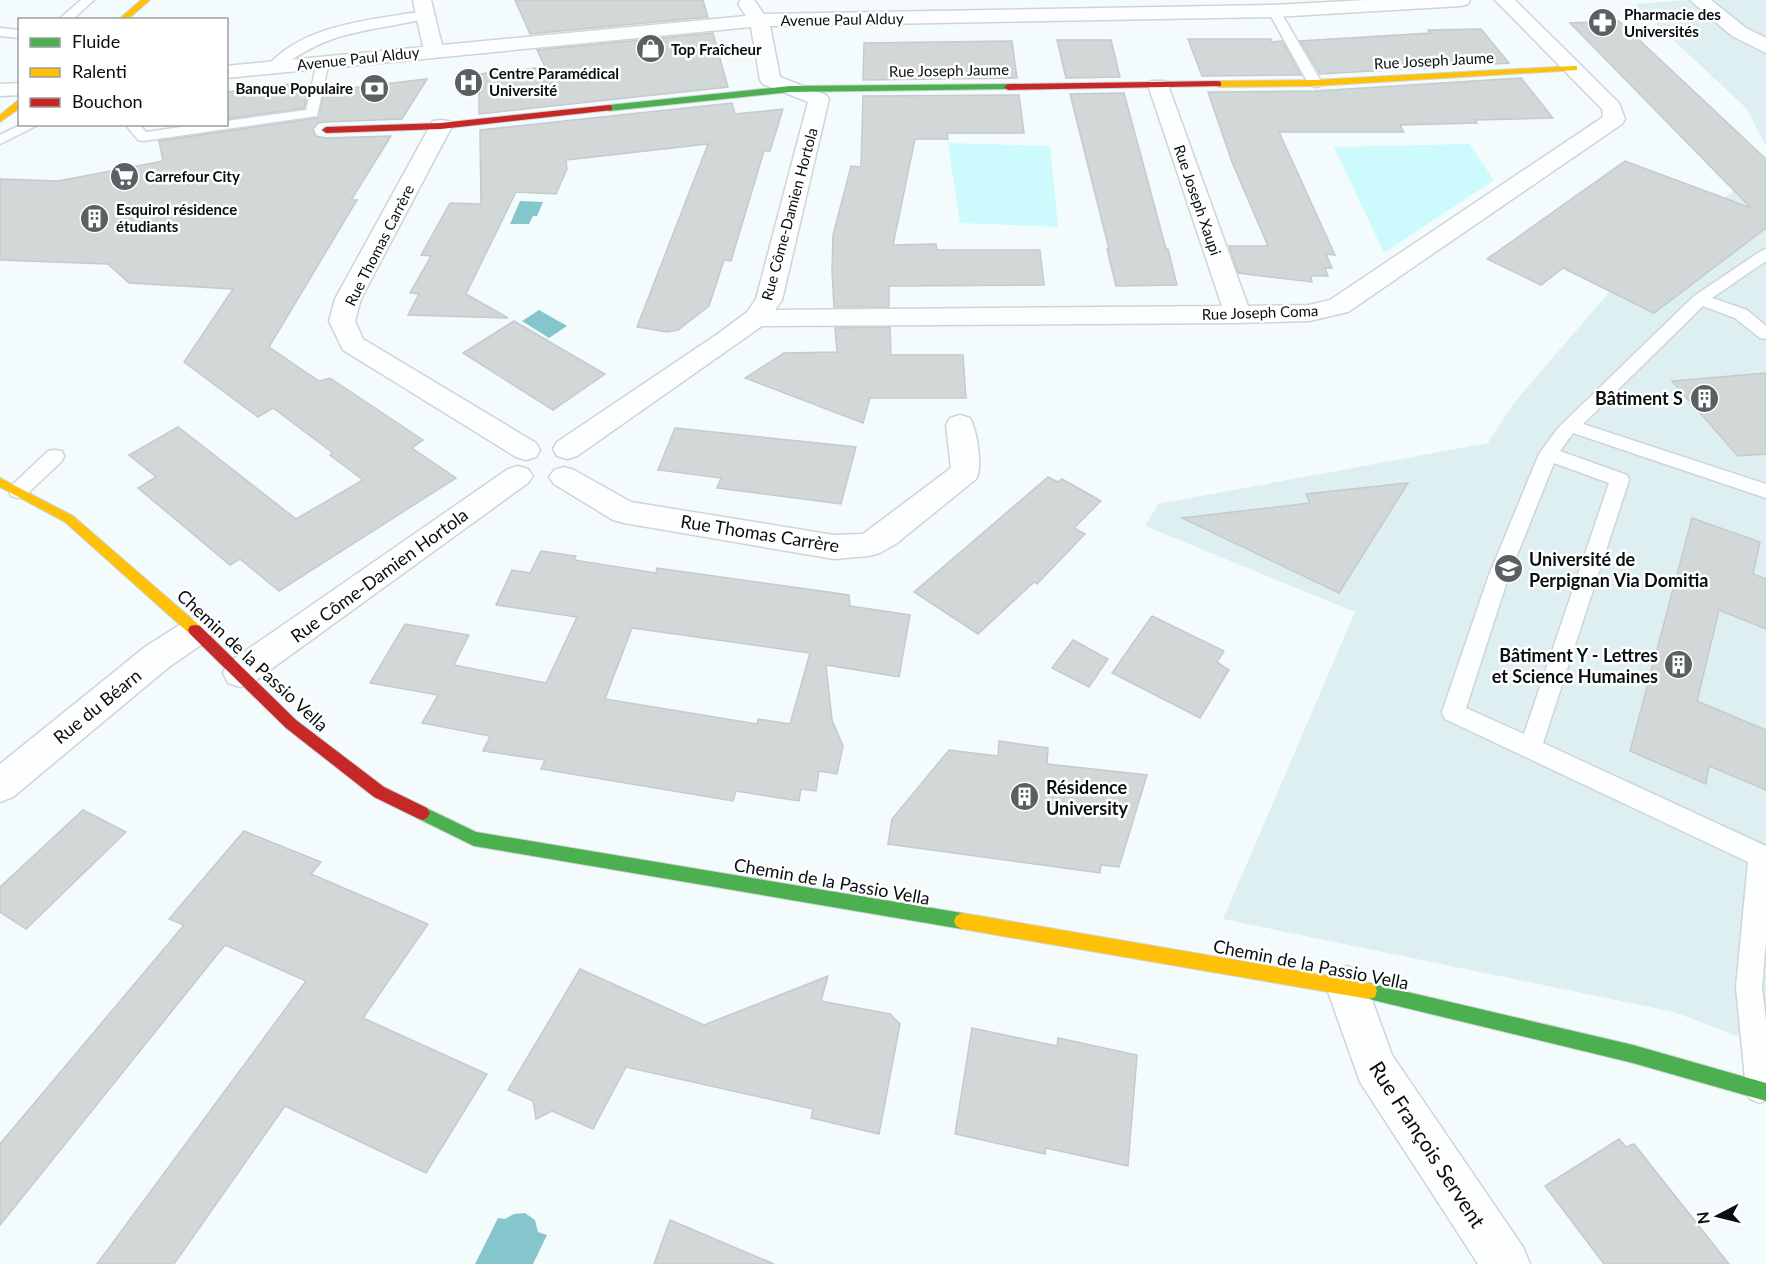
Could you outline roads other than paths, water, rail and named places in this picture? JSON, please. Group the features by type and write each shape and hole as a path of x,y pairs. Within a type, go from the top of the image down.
{"street":[{"path":"124,18 146,0"},
{"path":"744,0 759,20"},
{"name":"Avenue Paul Alduy","path":"228,72 433,50 759,20 1110,7 1274,11 1364,3 1461,0"},
{"name":"Rue Joseph Coma","path":"756,318 1238,315 1309,313 1339,306 1614,119 1612,107 1504,0"},
{"path":"1699,0 1739,32 1758,42"},
{"path":"1716,0 1756,32 1758,42"},
{"path":"423,7 433,50"},
{"name":"Rue Côme-Damien Hortola","path":"566,463 756,318 769,300 819,99 770,80 759,20"},
{"name":"Rue Joseph Jaume","path":"326,130 441,126 790,89 1315,82 1574,68"},
{"name":"Rue Joseph Xaupi","path":"1158,85 1238,315"},
{"path":"0,90 18,89"},
{"path":"0,119 18,105"},
{"name":"Rue Thomas Carrère","path":"441,126 348,299 342,321 352,344 522,463"},
{"name":"Rue Thomas Carrère","path":"566,463 624,512 834,547 869,545 886,535 966,472 960,425"},
{"path":"522,463 538,445 551,443 566,463"},
{"name":"Rue Côme-Damien Hortola","path":"240,673 522,463"},
{"name":"Chemin de la Passio Vella","path":"0,482 69,519 196,631 291,724 379,792 474,839 1347,986 1633,1054 1763,1090"},
{"name":"Rue du Béarn","path":"0,786 157,657 196,631"},
{"name":"Rue François Servent","path":"1347,986 1376,1067 1506,1264"}],"lane":[{"path":"66,18 88,0"},
{"path":"272,68 288,53 334,30 423,7"},
{"path":"1274,11 1315,82"},
{"path":"0,32 18,34"},
{"path":"228,125 312,113 323,62"},
{"path":"0,140 30,126"},
{"path":"133,126 143,137 220,126"},
{"path":"1763,1090 1749,987 1764,857 1453,712 1499,575 1548,454 1570,426 1700,299 1766,254"},
{"path":"1700,299 1741,314 1766,334"},
{"path":"1570,426 1766,491"},
{"path":"1530,749 1620,480 1548,454"},
{"path":"18,491 55,456"}],"place":[{"name":"Pharmacie des Universités","path":"1603,23"},
{"name":"Top Fraîcheur","path":"650,49"},
{"name":"Centre Paramédical Université","path":"468,82"},
{"name":"Banque Populaire","path":"374,88"},
{"name":"Carrefour City","path":"124,176"},
{"name":"Esquirol résidence étudiants","path":"95,218"},
{"name":"Bâtiment S","path":"1704,398"},
{"name":"Université de Perpignan Via Domitia","path":"1508,569"},
{"name":"Bâtiment Y - Lettres et Science Humaines","path":"1679,665"},
{"name":"Résidence University","path":"1025,797"}]}
